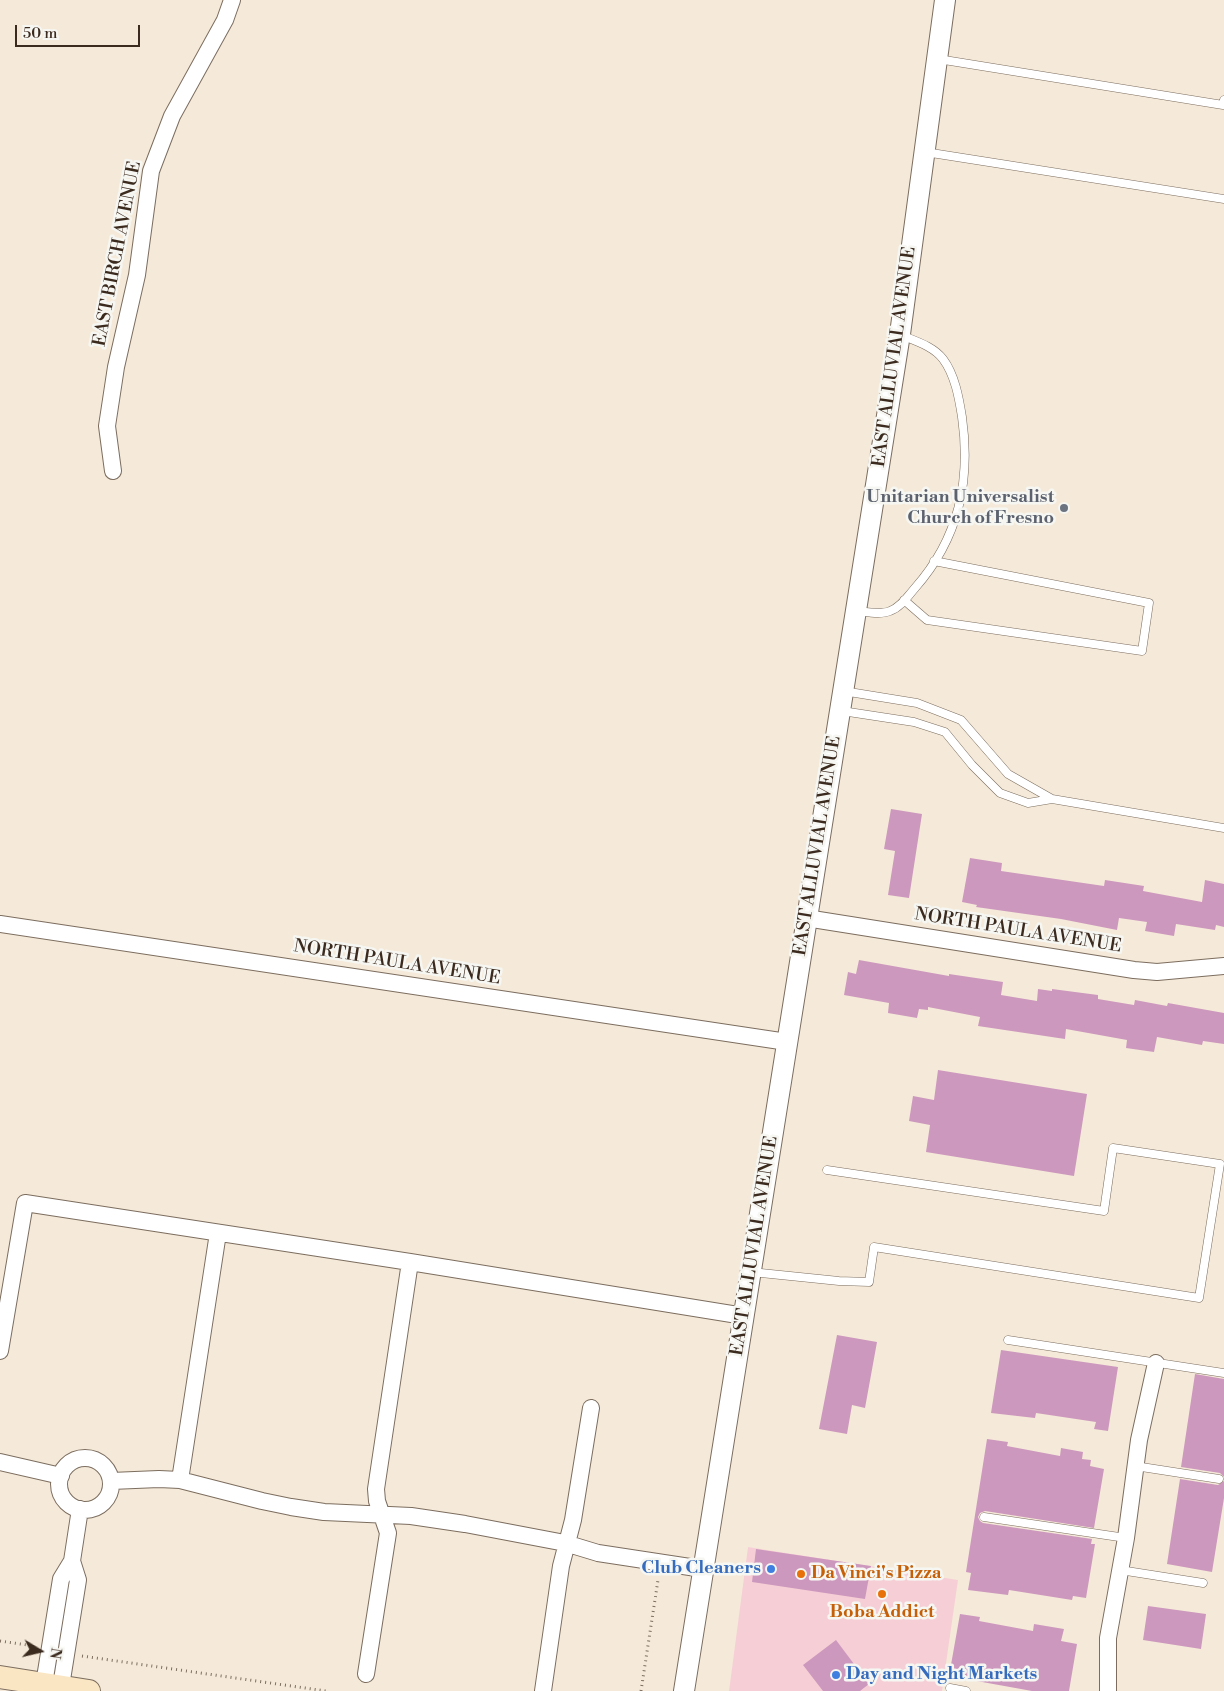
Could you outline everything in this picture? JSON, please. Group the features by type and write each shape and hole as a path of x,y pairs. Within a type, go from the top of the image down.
{"main road":[{"path":"0,1677 89,1691"}],"street":[{"name":"EAST BIRCH AVENUE","path":"113,471 107,426 116,367 136,275 151,171 172,116 225,20 232,0"},
{"name":"EAST ALLUVIAL AVENUE","path":"684,1691 900,334 945,0"},
{"name":"NORTH PAULA AVENUE","path":"806,918 1142,971 1157,972 1224,966"},
{"name":"NORTH PAULA AVENUE","path":"0,924 787,1042"},
{"path":"0,1351 25,1203 744,1316"},
{"path":"180,1480 218,1233"},
{"path":"366,1674 388,1533 377,1501 376,1490 410,1262"},
{"path":"1108,1691 1108,1638 1126,1538 1139,1440 1156,1362"},
{"path":"543,1691 561,1566 573,1520 591,1408"},
{"path":"81,1458 97,1461 104,1466 109,1473 111,1481 111,1490 107,1498 94,1509 80,1509 69,1505 63,1498 60,1490 61,1476 66,1466 81,1458"},
{"path":"0,1462 61,1476"},
{"path":"111,1481 180,1480 262,1502 291,1507 324,1512 411,1516 465,1524 567,1544 598,1553 703,1569"},
{"path":"54,1687 49,1649 61,1579 72,1561 80,1509"},
{"path":"54,1687 66,1653 78,1580 72,1561"}],"lane":[{"path":"936,59 1223,105 1224,100"},
{"path":"924,151 1224,199"},
{"path":"856,611 889,612 897,608 921,581 946,542 958,513 963,485 966,444 960,404 950,372 943,359 935,351 900,334"},
{"path":"904,600 927,620 1142,651 1149,604 934,562"},
{"path":"843,690 917,702 960,720 1008,774 1052,800"},
{"path":"840,711 914,722 945,732 972,765 1000,793 1028,804 1052,800 1224,828"},
{"path":"751,1272 838,1281 869,1282 874,1247 1199,1298 1220,1164 1113,1148 1104,1211 827,1170"},
{"path":"1008,1340 1224,1372"},
{"path":"1135,1466 1219,1479"},
{"path":"984,1517 1126,1538"},
{"path":"1120,1570 1203,1582"},
{"path":"950,1688 966,1691"}],"path":[{"path":"641,1691 658,1580"},
{"path":"0,1641 49,1649"},
{"path":"66,1653 326,1691"}],"shaded area":[{"path":"748,1547 958,1580 942,1691 729,1691"}],"building":[{"path":"891,809 922,814 909,898 888,895 895,851 884,849"},
{"path":"970,858 1002,863 1001,871 1104,886 1105,880 1144,886 1143,891 1202,902 1205,880 1224,884 1224,927 1216,925 1215,930 1176,924 1174,936 1145,931 1147,922 1119,918 1117,930 1061,919 976,907 977,905 962,902"},
{"path":"859,960 949,976 949,974 1003,982 1001,995 1037,1001 1038,989 1052,991 1052,989 1098,995 1098,999 1134,1005 1135,1000 1167,1006 1168,1003 1224,1013 1224,1044 1203,1041 1202,1045 1157,1037 1154,1052 1126,1048 1127,1040 1066,1029 1065,1039 978,1026 980,1017 928,1007 928,1010 919,1009 917,1018 888,1013 889,1003 844,995 848,972 856,974"},
{"path":"938,1070 1087,1094 1074,1176 926,1152 930,1125 909,1121 913,1096 934,1100"},
{"path":"837,1335 877,1342 865,1408 852,1405 847,1434 819,1429"},
{"path":"1001,1350 1118,1367 1108,1431 1094,1429 1096,1422 1036,1413 1035,1418 991,1413"},
{"path":"1195,1374 1224,1379 1224,1477 1220,1473 1181,1467"},
{"path":"987,1439 1008,1442 1007,1446 1060,1456 1061,1448 1083,1452 1082,1459 1091,1460 1090,1466 1104,1469 1094,1528 985,1511 980,1513 978,1517 983,1523 1092,1539 1091,1544 1095,1544 1086,1598 1073,1596 1072,1600 1009,1590 1008,1595 968,1590 971,1573 966,1572"},
{"path":"1180,1479 1218,1485 1224,1481 1224,1498 1212,1572 1167,1564"},
{"path":"756,1549 871,1566 865,1599 752,1582"},
{"path":"1148,1606 1206,1614 1201,1649 1143,1640"},
{"path":"960,1614 980,1617 979,1621 1033,1631 1034,1624 1064,1629 1061,1641 1077,1644 1069,1691 1032,1691 949,1676"},
{"name":"Day and Night Markets","path":"836,1640 869,1684 860,1691 823,1691 803,1665"}],"place":[{"name":"Unitarian Universalist Church of Fresno","path":"1064,508"},
{"name":"Club Cleaners","path":"771,1569"},
{"name":"Da Vinci's Pizza","path":"801,1574"},
{"name":"Boba Addict","path":"882,1594"},
{"name":"Day and Night Markets","path":"836,1675"}]}
